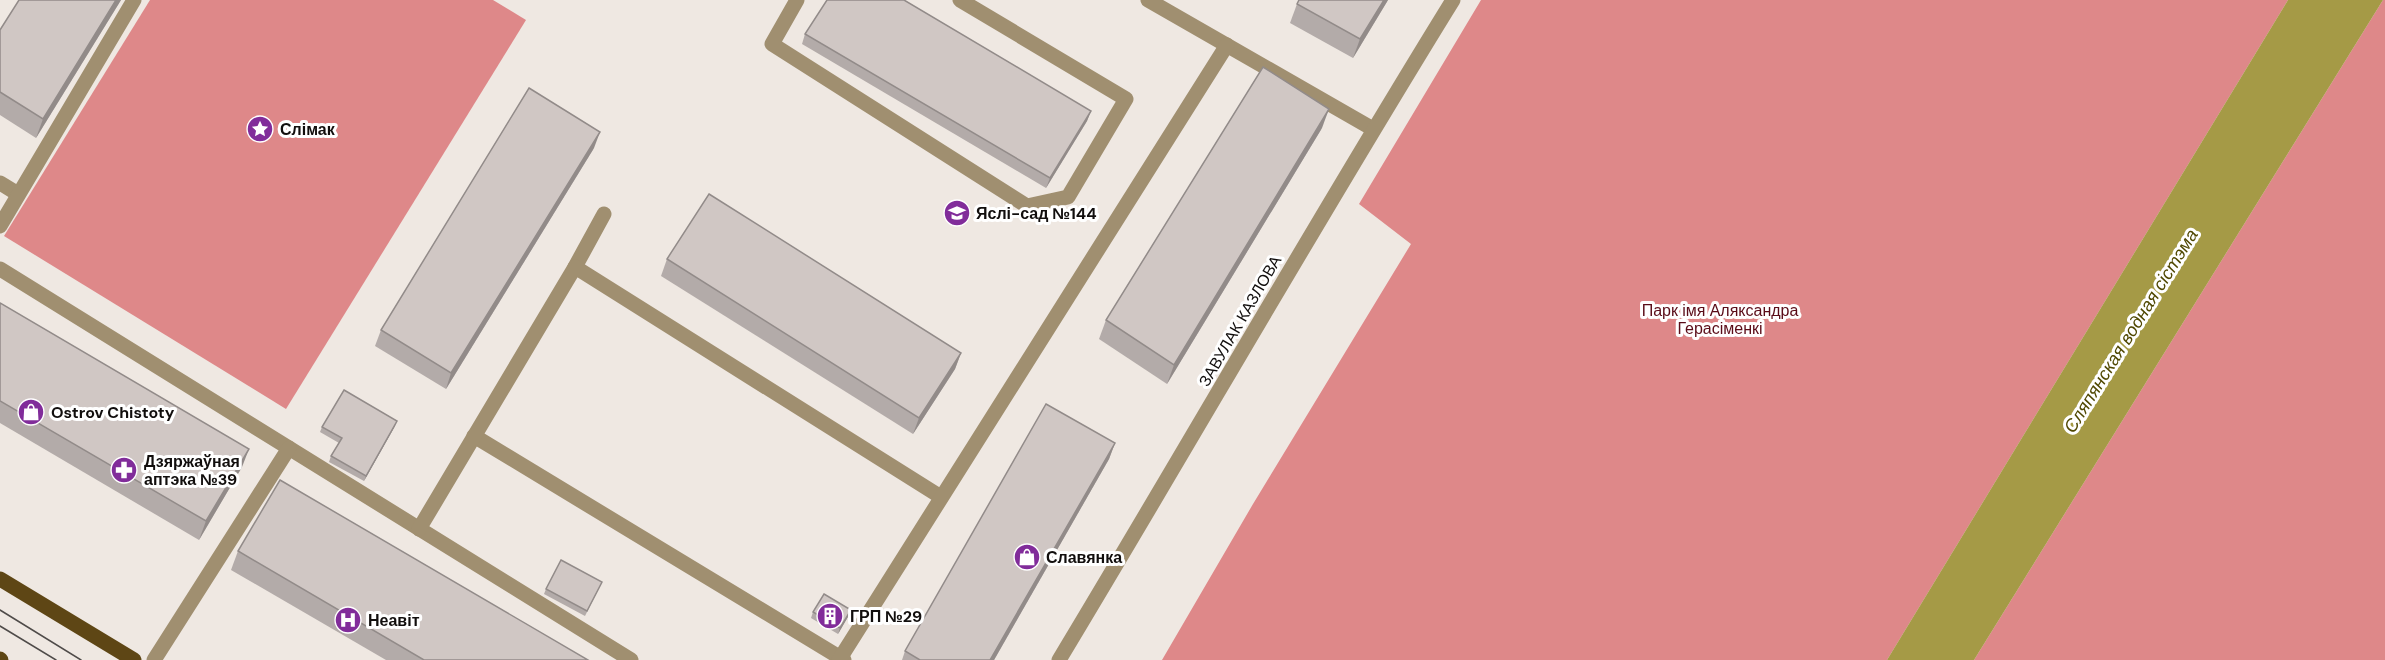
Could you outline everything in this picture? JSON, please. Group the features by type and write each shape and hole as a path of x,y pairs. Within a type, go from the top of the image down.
{"main road":[{"path":"0,579 134,660"}],"street":[{"path":"0,226 134,0"},
{"path":"797,0 772,44 1027,206 1068,197 1126,99 960,0"},
{"path":"1148,0 1373,129"},
{"name":"ЗАВУЛАК КАЗЛОВА","path":"1059,660 1185,451 1373,129 1453,0"},
{"path":"474,436 841,659 1227,45"},
{"path":"0,183 18,194"},
{"path":"419,529 575,267 604,214"},
{"path":"575,267 941,497"},
{"path":"0,269 631,660"},
{"path":"154,660 289,448"}],"green space":[{"path":"150,0 493,0 526,20 286,409 4,236"},
{"name":"Парк імя Аляксандра Герасіменкі","path":"1481,0 2288,0 1887,660 1162,660 1253,504 1411,244 1359,204"},
{"path":"2385,0 2385,660 1974,660"}],"water":[{"name":"Сляпянская водная сістэма","path":"2288,0 2383,0 1974,660 1887,660"}],"building":[{"path":"19,0 116,0 43,119 0,92 0,30"},
{"path":"827,0 904,0 1091,111 1050,178 805,34"},
{"path":"1299,0 1384,0 1360,39 1297,4"},
{"path":"1263,67 1329,109 1174,365 1106,320"},
{"path":"529,88 600,132 451,373 381,330"},
{"path":"709,194 961,353 919,418 667,259"},
{"path":"0,303 249,449 206,521 0,401"},
{"path":"344,390 397,421 366,476 331,456 342,438 322,427"},
{"path":"1046,404 1115,443 990,660 920,660 905,651"},
{"path":"280,480 588,660 424,660 238,551"},
{"path":"561,560 602,582 587,611 546,589"},
{"name":"ГРП №29","path":"824,594 851,610 840,628 813,612"}],"tram line":[{"path":"0,610 81,660"},
{"path":"0,626 56,660"}],"place":[{"name":"Слімак","path":"260,129"},
{"name":"Яслі-сад №144","path":"957,213"},
{"name":"Ostrov Chistoty","path":"31,412"},
{"name":"Дзяржаўная аптэка №39","path":"124,470"},
{"name":"Славянка","path":"1027,557"},
{"name":"ГРП №29","path":"830,616"},
{"name":"Неавіт","path":"348,620"}]}
